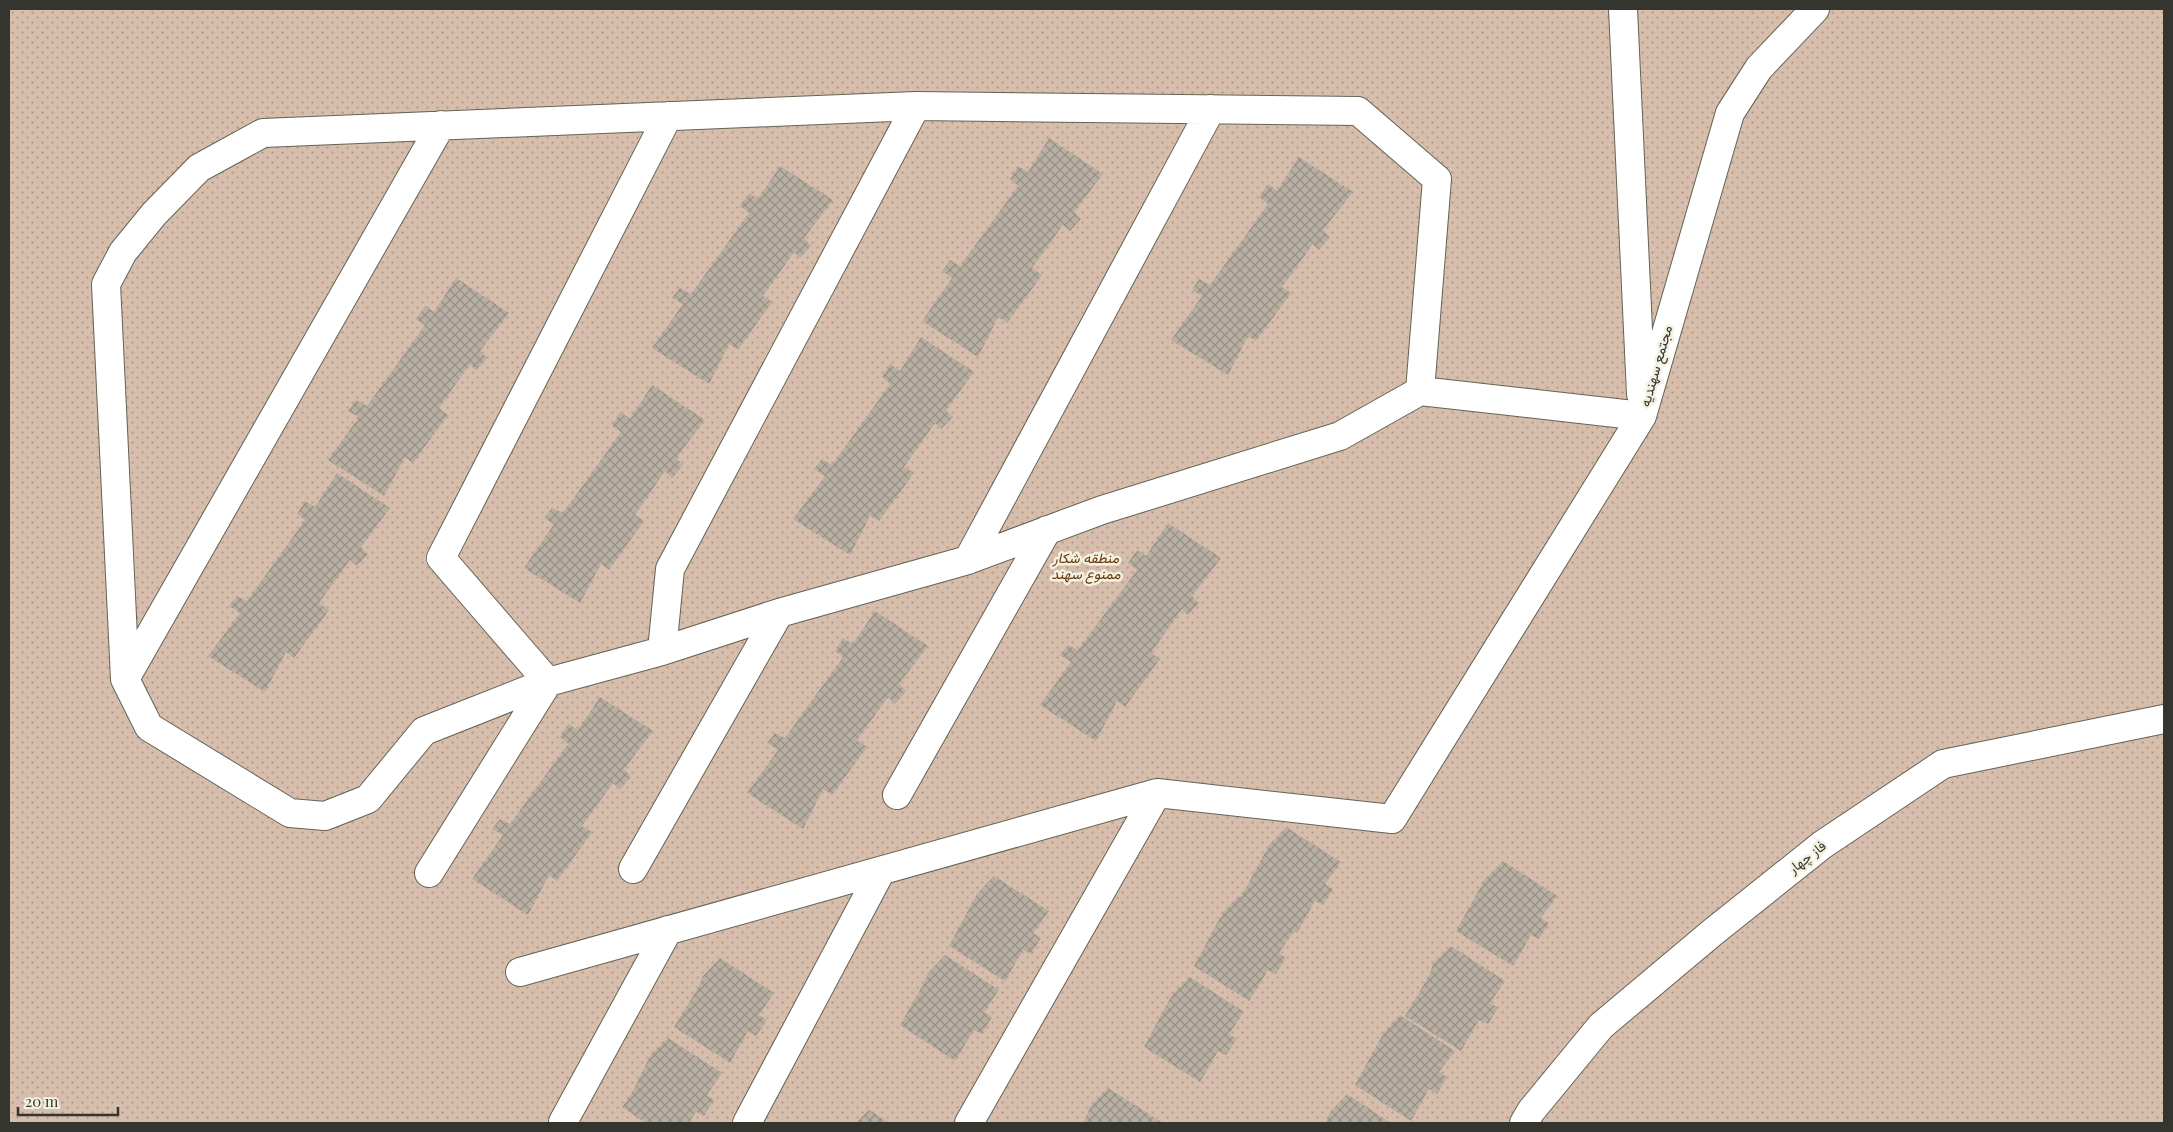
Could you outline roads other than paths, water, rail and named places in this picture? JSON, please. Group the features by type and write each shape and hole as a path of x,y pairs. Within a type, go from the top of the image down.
{"street":[{"name":"مجتمع سهندیه","path":"1623,9 1642,416"},
{"name":"مجتمع سهندیه","path":"1642,416 1730,113 1759,68 1815,9"},
{"path":"520,972 1157,793 1392,819 1642,416 1420,391 1340,436 1102,510 968,560 779,613 662,651 548,682 424,731 368,799 325,816 290,813 149,727 125,679 106,284 123,252 154,214 199,168 263,133 916,106 1358,111 1437,179 1420,391"},
{"path":"662,651 670,569 916,106"},
{"path":"968,560 1211,109"},
{"path":"548,682 441,558 668,116"},
{"path":"125,679 441,125"},
{"path":"897,794 1047,530"},
{"path":"632,870 779,613"},
{"path":"429,873 548,682"},
{"name":"فاز چهار","path":"1524,1123 1531,1110 1602,1026 1713,932 1822,845 1942,764 2164,719"},
{"path":"969,1123 1157,793"},
{"path":"747,1123 881,871"},
{"path":"563,1122 668,930"}],"park label":[{"name":"منطقه شکار ممنوع سهند","path":"1086,566"}]}
